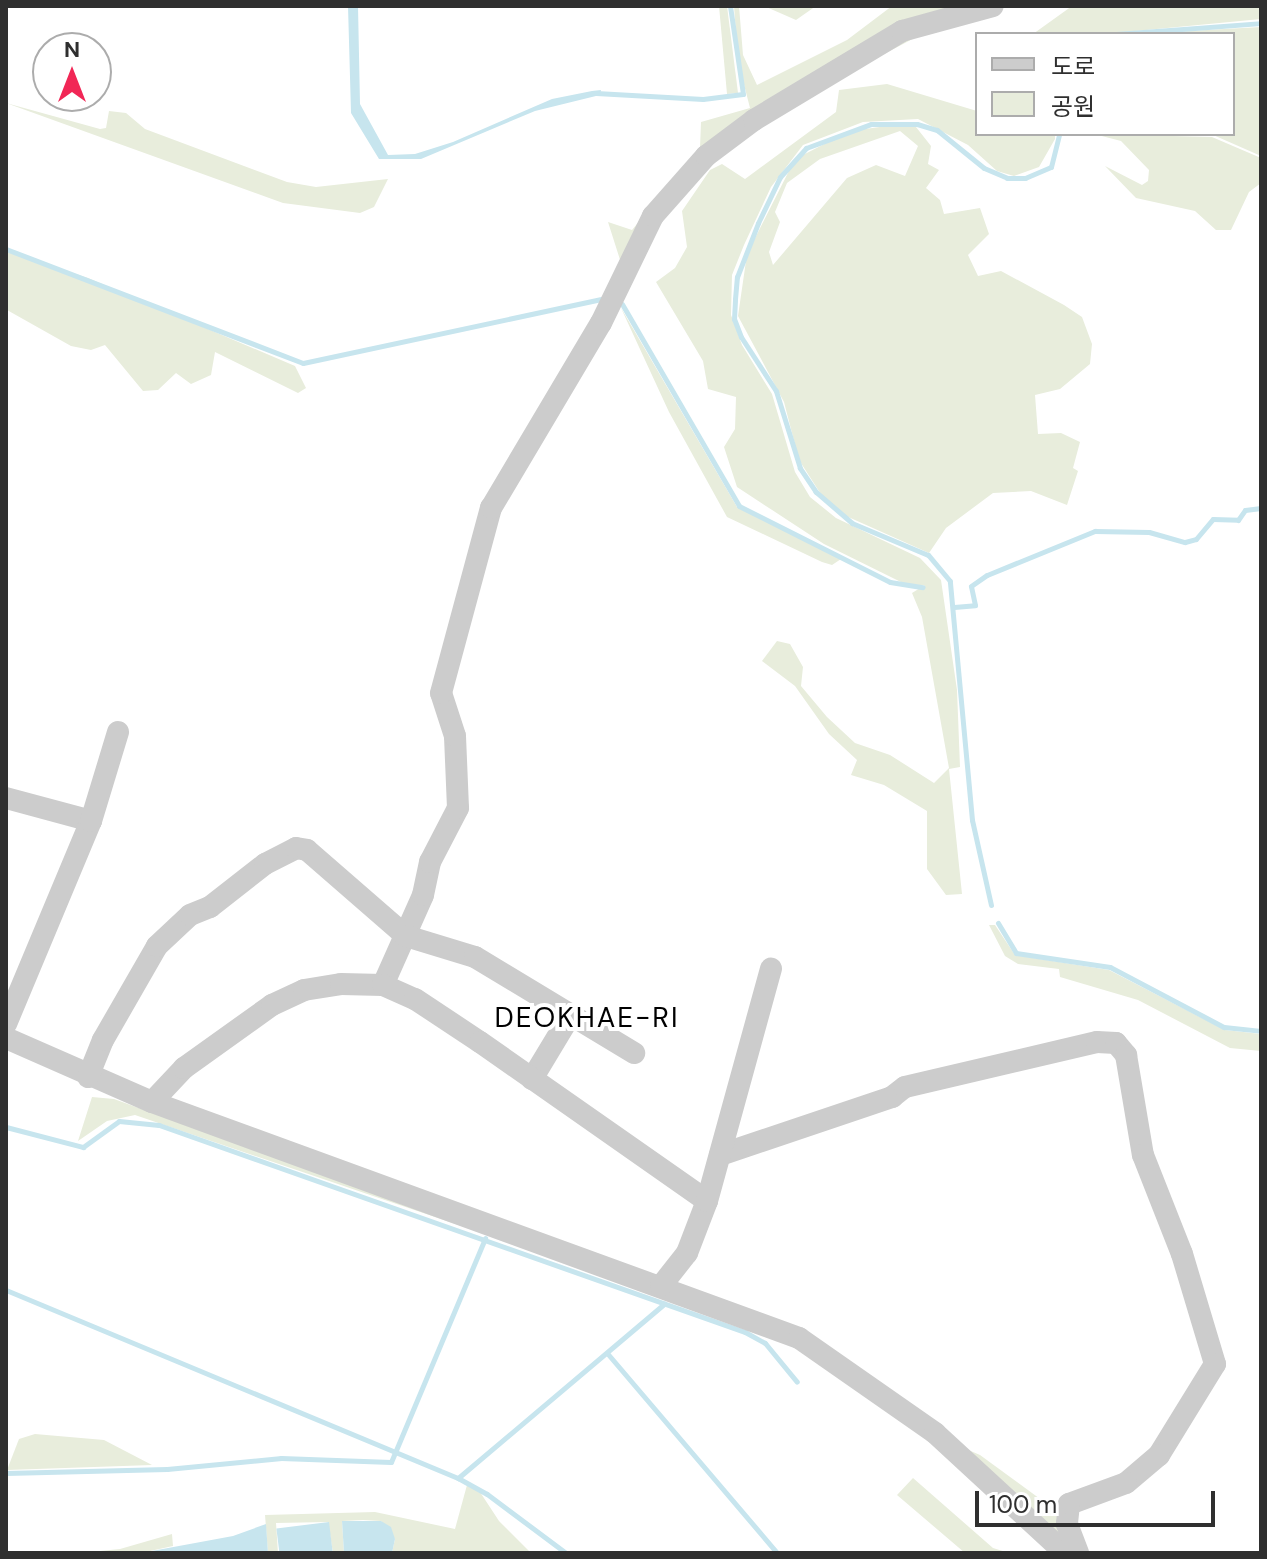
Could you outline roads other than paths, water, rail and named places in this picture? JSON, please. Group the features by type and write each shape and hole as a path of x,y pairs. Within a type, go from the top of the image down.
{"street":[{"path":"383,985 406,936 430,862 458,808 455,736 441,693 486,521 513,464 601,323 653,216 706,156 754,120 902,31 993,6"},
{"path":"6,1024 91,821 118,732"},
{"path":"6,798 91,821"},
{"path":"88,1077 103,1040 157,946 190,915 210,907 282,853 307,850 406,936 475,957 634,1053"},
{"path":"661,1286 687,1253 707,1201 771,969"},
{"path":"152,1102 184,1068 272,1005 304,990 383,985 415,999 707,1201"},
{"path":"532,1079 570,1016"},
{"path":"6,1038 88,1077 152,1102 661,1286 820,1349 935,1433 1065,1553"},
{"path":"720,1155 892,1097 905,1087 1097,1042 1116,1043 1126,1055 1143,1155 1182,1254 1215,1364 1159,1455 1126,1483 1069,1504 1067,1524 1078,1553"}],"water":[{"path":"348,6 358,6 360,104 388,155 415,154 453,142 552,99 601,90 600,95 535,111 421,159 379,159 351,113"},
{"path":"342,1521 381,1521 391,1527 395,1539 392,1553 344,1553"},
{"path":"329,1522 333,1553 279,1553 276,1528"},
{"path":"266,1524 268,1553 141,1553 233,1536"}],"waterway":[{"path":"596,93 703,99 743,94 730,6"},
{"path":"1142,32 1261,23"},
{"path":"991,905 972,820 950,581 928,555 852,523 816,492 800,468 776,391 741,337 734,319 735,299 737,277 758,223 780,177 806,148 871,124 917,124 937,130 984,168 1007,178 1025,178 1051,167 1059,136"},
{"path":"6,249 303,363 607,298"},
{"path":"622,304 739,506 890,582 923,587"},
{"path":"954,607 975,605 971,586 987,575 1095,531 1149,532 1185,542 1196,539 1213,519 1238,520 1245,510 1261,508"},
{"path":"998,923 1016,953 1110,967 1224,1027 1261,1031"},
{"path":"6,1127 83,1147 119,1121 159,1125 745,1332 765,1343 797,1382"},
{"path":"6,1473 167,1469 281,1458 391,1462 485,1238"},
{"path":"6,1290 458,1478 487,1494 566,1553"},
{"path":"458,1478 664,1304"},
{"path":"607,1353 777,1553"}],"district":[{"name":"DEOKHAE-RI","path":"587,1018"}]}
